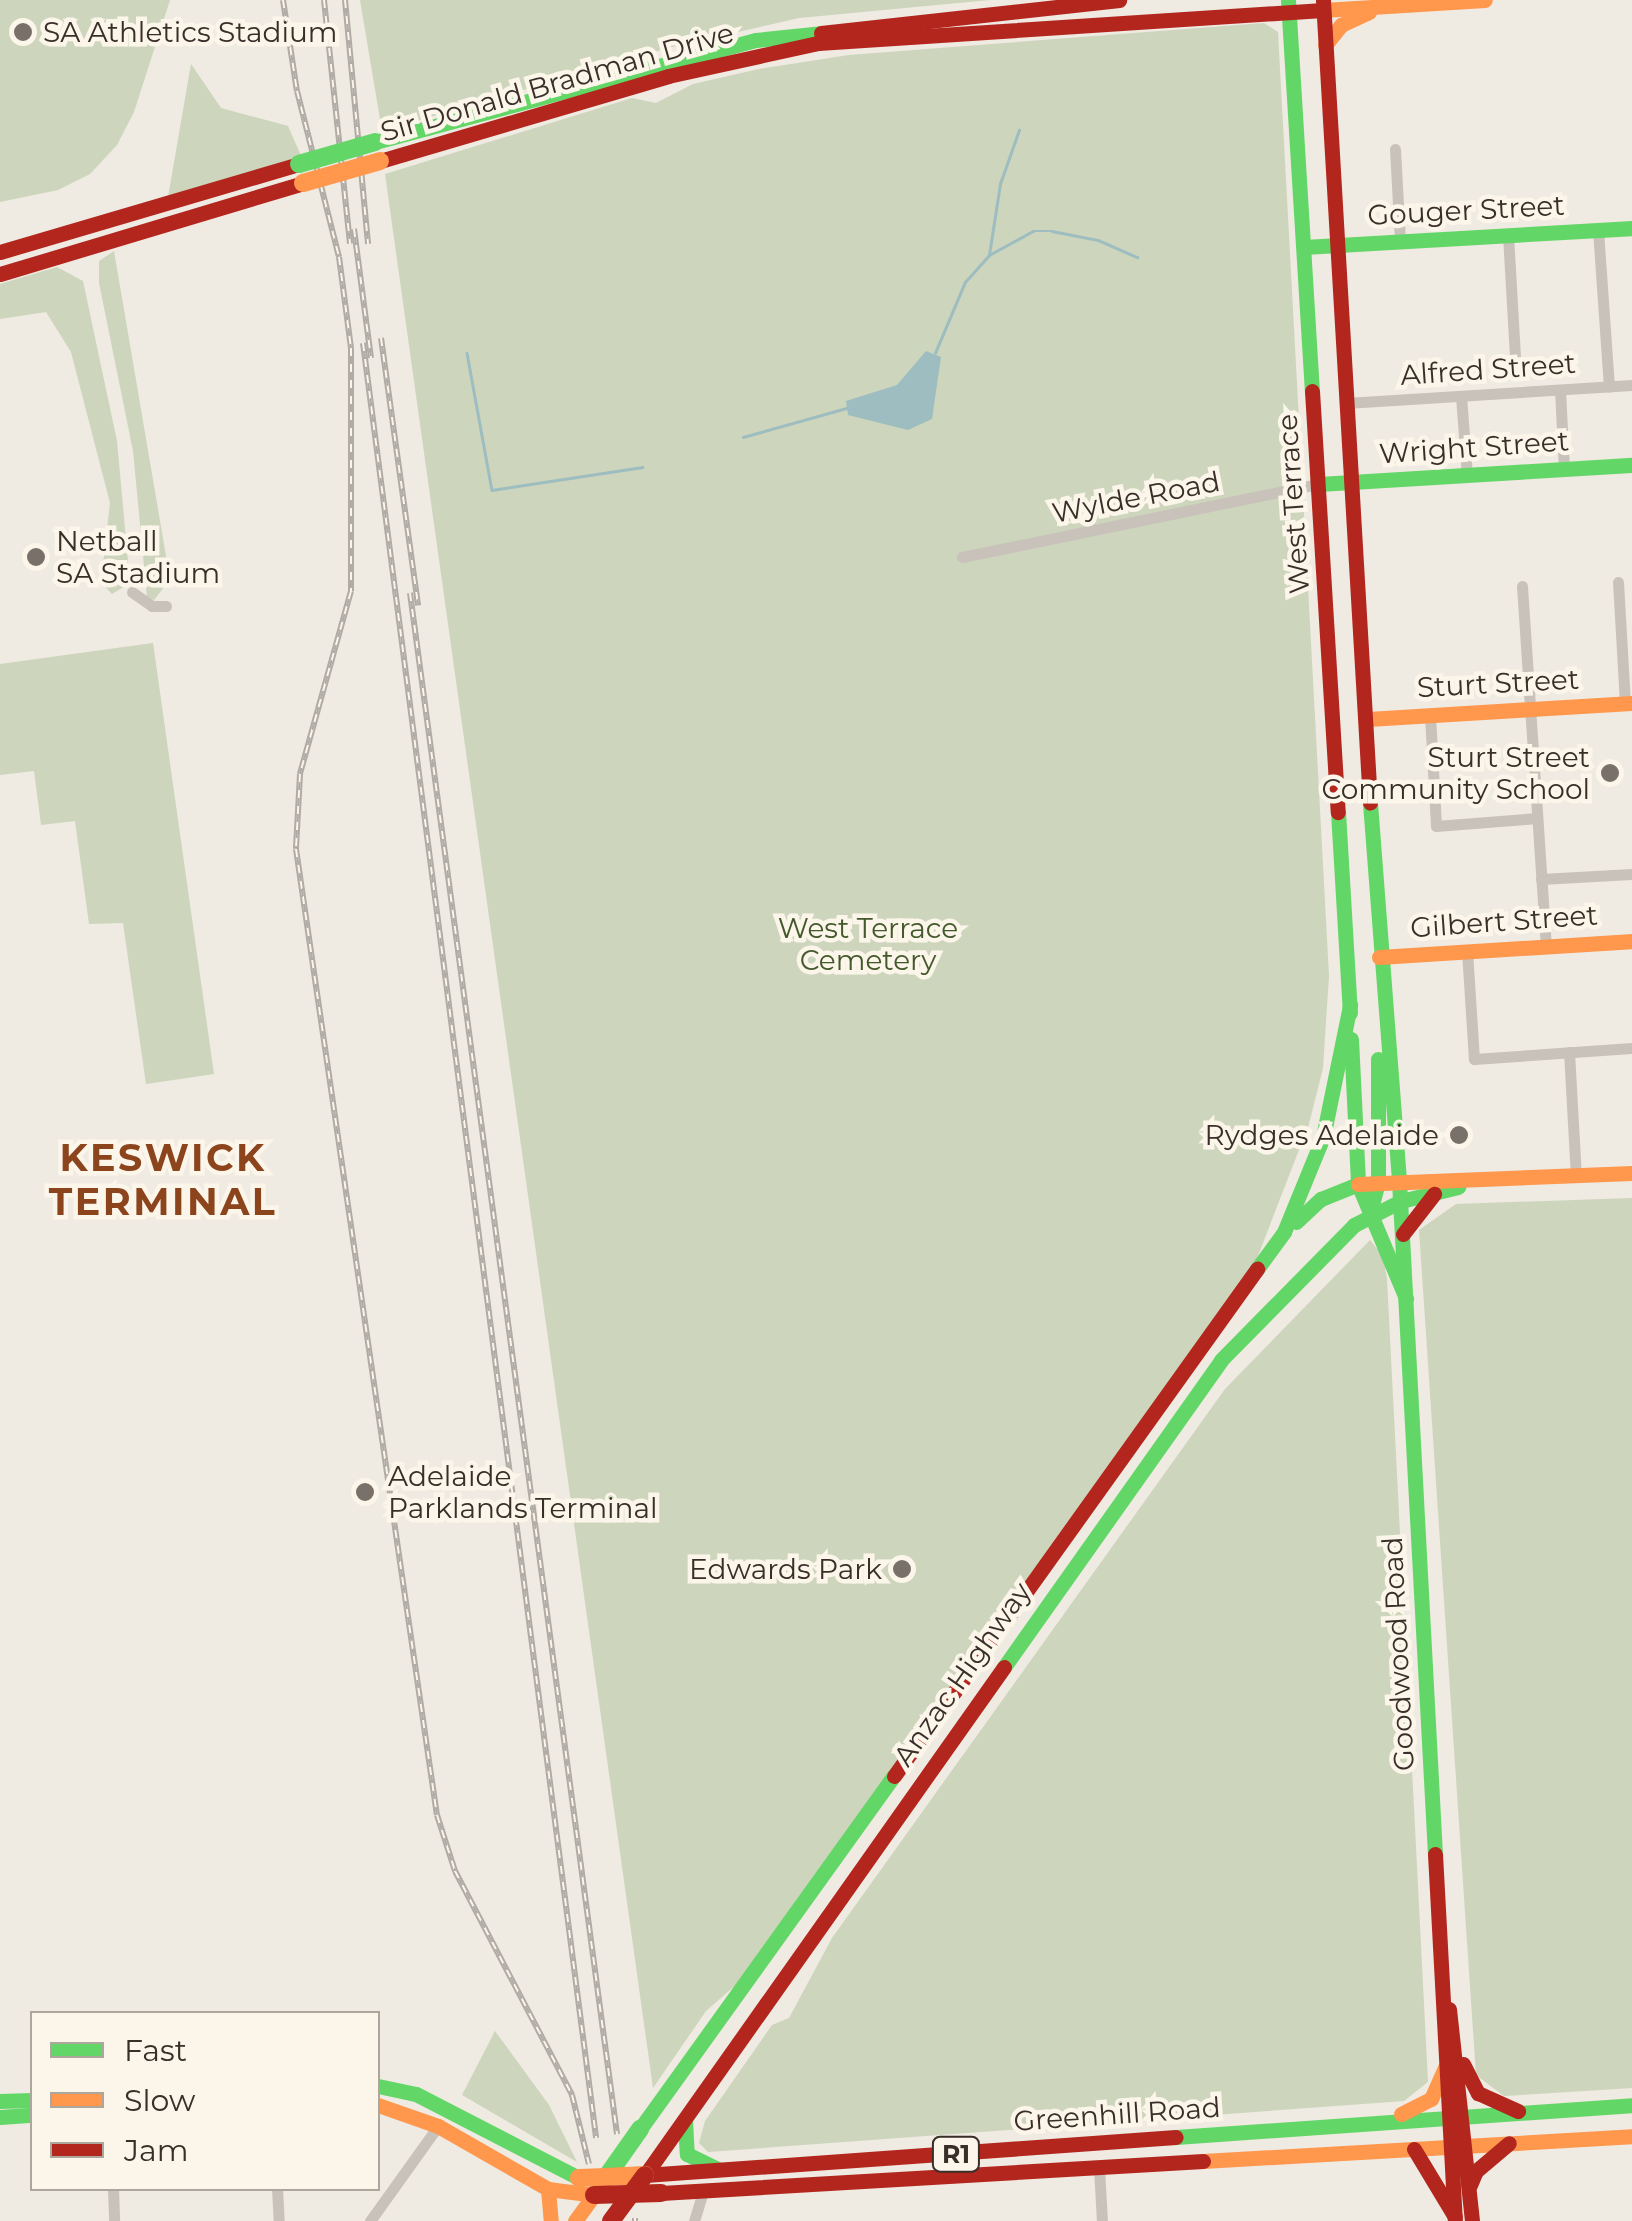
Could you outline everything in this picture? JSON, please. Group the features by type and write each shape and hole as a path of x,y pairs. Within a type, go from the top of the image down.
{"main road":[{"name":"Sir Donald Bradman Drive","path":"7,250 375,142 756,40 1119,0"},
{"name":"Sir Donald Bradman Drive","path":"0,274 668,76 818,43 1289,6 1485,0"},
{"path":"1323,5 1379,957 1400,1181"},
{"name":"West Terrace","path":"1289,6 1334,720 1358,1184 1370,1212"},
{"path":"1326,45 1352,18 1387,6"},
{"name":"Gouger Street","path":"1304,247 1632,228"},
{"name":"Wright Street","path":"1319,484 1632,465"},
{"name":"Sturt Street","path":"1334,720 1628,703"},
{"name":"Gilbert Street","path":"1379,957 1632,941"},
{"path":"1370,1212 1378,1183 1379,957"},
{"name":"West Terrace","path":"1284,1232 1323,1137 1350,1005"},
{"path":"1284,1232 1321,1199 1358,1184 1632,1173"},
{"name":"Goodwood Road","path":"1400,1181 1447,2006 1445,2067 1456,2116"},
{"name":"Anzac Highway","path":"656,2177 685,2120 884,1832 1221,1360 1370,1212 1477,1182"},
{"path":"1403,1234 1434,1194"},
{"name":"Goodwood Road","path":"1370,1212 1406,1298"},
{"name":"Anzac Highway","path":"577,2202 594,2195 1284,1232"},
{"path":"866,1820 884,1832"},
{"name":"Goodwood Road","path":"1447,2006 1458,2051 1456,2116 1461,2220"},
{"path":"1458,2051 1478,2093 1518,2111"},
{"path":"1375,2122 1432,2100 1445,2067"},
{"name":"R1","path":"380,2087 445,2108 577,2202"},
{"path":"0,2101 30,2100"},
{"name":"Greenhill Road","path":"606,2177 728,2172 1632,2105"},
{"name":"R1","path":"380,2106 438,2126 577,2202"},
{"path":"438,2126 445,2108"},
{"path":"0,2117 30,2115"},
{"path":"685,2120 688,2154 728,2172"},
{"path":"1184,2136 1236,2140 1244,2144 1245,2159"},
{"name":"Greenhill Road","path":"656,2177 703,2192 1632,2136"},
{"path":"1470,2185 1476,2171 1509,2143"},
{"name":"Goodwood Road","path":"1458,2146 1470,2185 1461,2220"},
{"path":"1414,2149 1434,2171 1461,2220"},
{"path":"969,2153 978,2165 1006,2163 1026,2172"},
{"name":"R1","path":"577,2202 606,2177"},
{"name":"Greenhill Road","path":"631,2194 656,2177"},
{"path":"548,2189 551,2221"},
{"path":"611,2221 631,2194"},
{"name":"R1","path":"594,2195 631,2194"}],"street":[{"path":"1395,149 1400,241"},
{"path":"1598,230 1609,387"},
{"path":"1508,235 1514,356"},
{"name":"Alfred Street","path":"1346,403 1632,385"},
{"path":"1560,390 1564,469"},
{"path":"1461,396 1467,475"},
{"name":"Wylde Road","path":"962,558 1319,484"},
{"path":"1618,582 1628,703"},
{"path":"1522,586 1546,946"},
{"path":"132,592 152,606 166,606"},
{"path":"1430,715 1436,826 1538,818"},
{"path":"1542,879 1632,874"},
{"path":"1467,951 1474,1059 1632,1048"},
{"path":"1569,1052 1576,1176"},
{"path":"370,2221 438,2126"},
{"path":"1099,2168 1102,2221"},
{"path":"112,2191 114,2221"},
{"path":"277,2191 279,2221"},
{"path":"693,2220 703,2192"}],"green space":[{"name":"SA Athletics Stadium","path":"0,0 170,0 134,112 117,145 90,174 58,190 0,202"},
{"path":"360,0 990,0 799,18 668,48 382,131"},
{"name":"West Terrace Cemetery","path":"1264,23 1278,32 1329,976 1323,1068 1309,1124 1256,1261 738,1983 706,2011 653,2088 385,174 632,98 656,103 693,84 759,69 849,55"},
{"path":"191,64 221,108 288,126 302,158 168,197"},
{"path":"114,251 166,556 165,586 154,600 147,597 133,451 99,283 99,261"},
{"path":"57,267 83,281 117,441 130,583 112,594 101,582 110,503 71,352 46,312 0,319 0,284"},
{"path":"153,643 214,1074 146,1084 123,923 89,924 75,821 41,825 34,771 0,775 0,664"},
{"path":"1632,1198 1632,2088 1504,2096 1476,2075 1419,1230 1456,1204"},
{"path":"1370,1240 1383,1256 1387,1279 1428,2082 1404,2101 708,2152 699,2143 705,2121 772,2025 789,2018 832,1938 1225,1389"},
{"path":"495,2031 549,2105 577,2162 462,2095"}],"water":[{"path":"926,351 941,357 932,419 908,430 848,415 846,401 897,385"}],"waterway":[{"path":"935,353 965,282 989,255 1000,184 1019,130"},
{"path":"989,255 1033,231 1052,231 1098,240 1137,257"},
{"path":"467,353 492,490 642,467"},
{"path":"743,437 847,408"}],"railway":[{"path":"283,0 297,91 339,257 351,348 351,591 300,774 296,849 437,1815 455,1871 572,2095 589,2164"},
{"path":"324,0 350,244"},
{"path":"345,0 368,244"},
{"path":"354,229 371,358"},
{"path":"381,338 418,605"},
{"path":"363,343 596,2138"},
{"path":"410,593 617,2134"}],"traffic: fast":[{"path":"1288,0 1312,391"},
{"path":"375,142 756,40 821,33"},
{"path":"299,164 375,142"},
{"path":"1304,247 1632,228"},
{"path":"1319,484 1632,465"},
{"path":"1370,803 1399,1181"},
{"path":"1338,812 1350,1013"},
{"path":"1257,1269 1284,1232 1323,1137 1350,1005"},
{"path":"1351,1039 1358,1184 1406,1298"},
{"path":"1370,1212 1378,1183 1378,1059"},
{"path":"1399,1181 1435,1854"},
{"path":"1296,1222 1321,1199 1358,1184"},
{"path":"1401,1201 1458,1187"},
{"path":"1004,1667 1221,1360 1354,1225 1401,1201"},
{"path":"640,2129 894,1776"},
{"path":"380,2086 416,2094 579,2178"},
{"path":"0,2101 30,2100"},
{"path":"1176,2137 1632,2105"},
{"path":"0,2117 30,2115"},
{"path":"685,2120 687,2154 718,2169"},
{"path":"600,2186 640,2129"}],"traffic: slow":[{"path":"1323,10 1485,0"},
{"path":"1325,45 1341,25 1369,12"},
{"path":"303,183 380,161"},
{"path":"1368,719 1632,703"},
{"path":"1379,957 1632,941"},
{"path":"1358,1184 1632,1173"},
{"path":"1401,2114 1431,2099 1445,2067"},
{"path":"380,2106 438,2126 548,2189 594,2195"},
{"path":"1203,2161 1632,2136"},
{"path":"606,2177 645,2175"},
{"path":"579,2178 606,2177"},
{"path":"548,2189 551,2221"},
{"path":"575,2221 594,2195"}],"traffic: jam":[{"path":"821,33 1119,0"},
{"path":"1323,0 1370,803"},
{"path":"380,161 668,76 818,43 1323,10"},
{"path":"0,252 299,164"},
{"path":"0,274 303,183"},
{"path":"1312,391 1338,812"},
{"path":"1403,1234 1434,1194"},
{"path":"894,1776 1257,1269"},
{"path":"645,2175 1004,1667"},
{"path":"1435,1854 1455,2221"},
{"path":"1449,2009 1472,2221"},
{"path":"1463,2064 1478,2093 1518,2111"},
{"path":"645,2175 1176,2137"},
{"path":"1470,2185 1476,2171 1509,2143"},
{"path":"1414,2149 1455,2217"},
{"path":"661,2193 1203,2161"},
{"path":"611,2221 645,2175"},
{"path":"594,2195 661,2193"}],"place":[{"name":"SA Athletics Stadium","path":"23,32"},
{"name":"Netball SA Stadium","path":"36,557"},
{"name":"Sturt Street Community School","path":"1610,773"},
{"name":"Rydges Adelaide","path":"1459,1135"},
{"name":"Adelaide Parklands Terminal","path":"365,1492"},
{"name":"Edwards Park","path":"902,1569"}],"district":[{"name":"KESWICK TERMINAL","path":"163,1180"}]}
